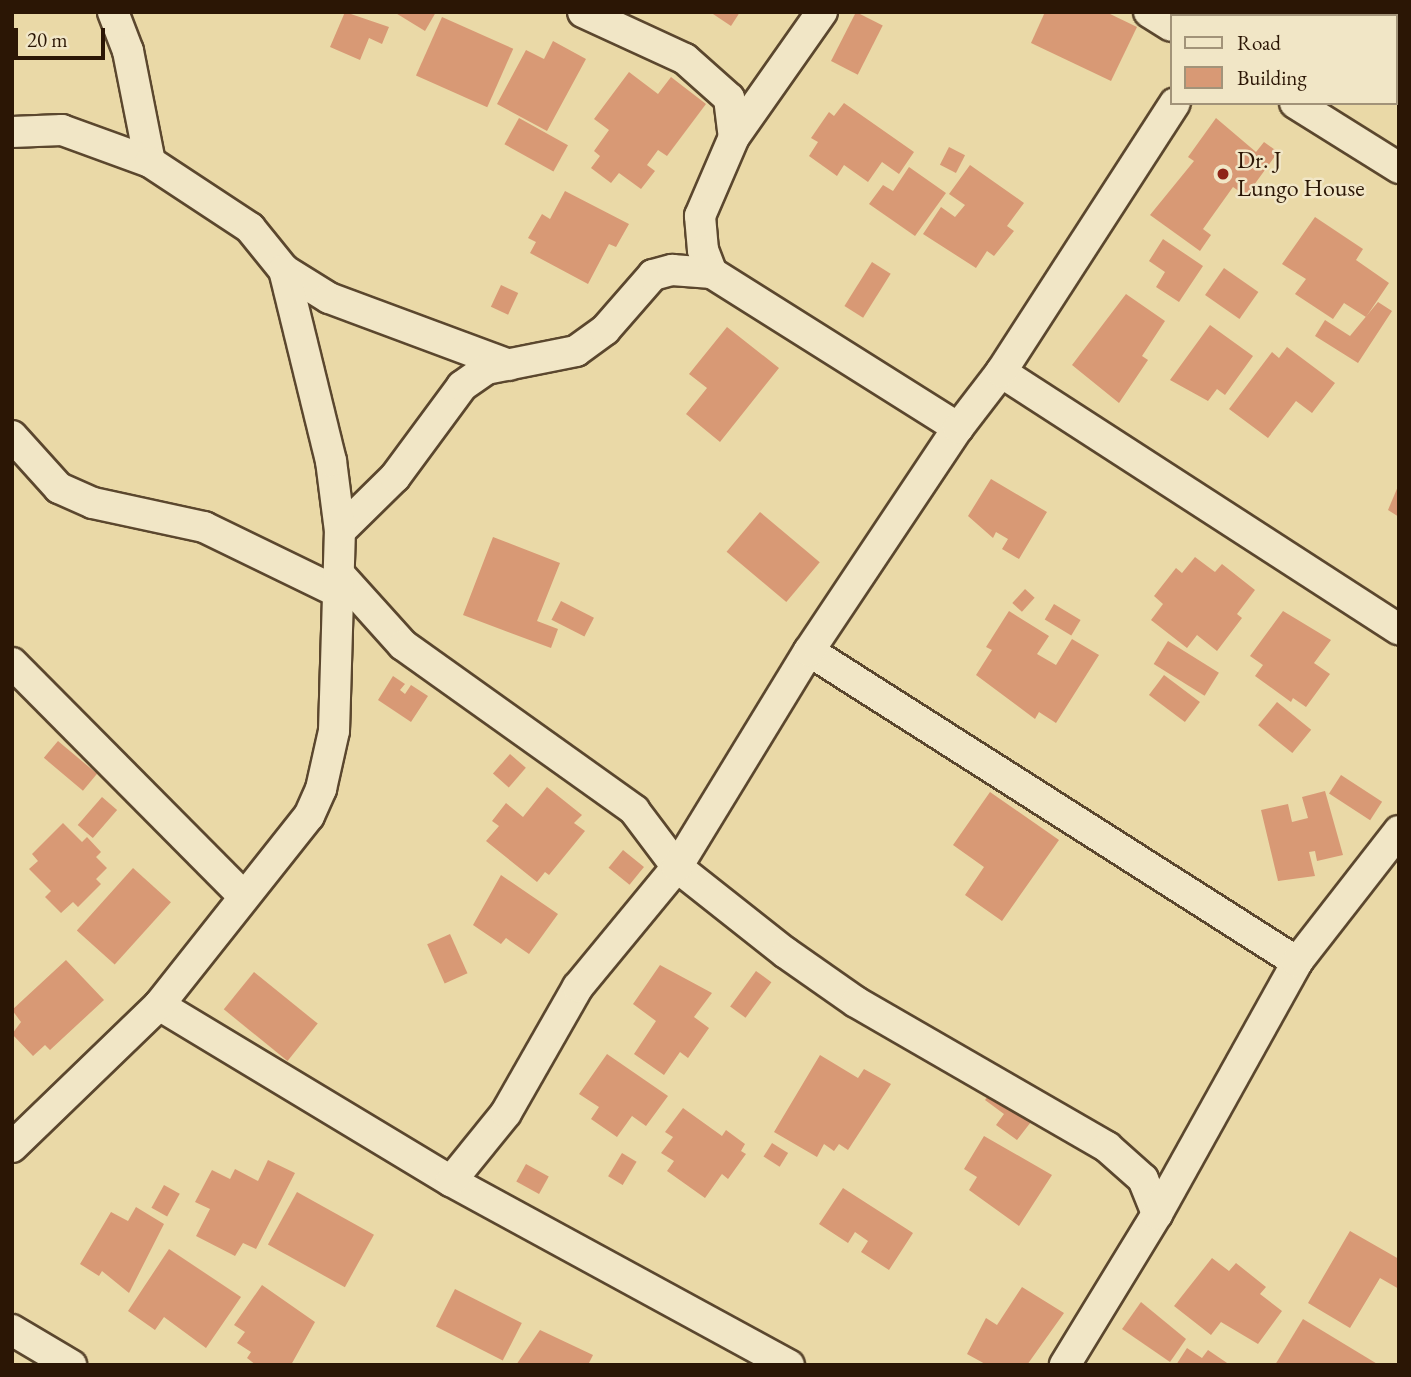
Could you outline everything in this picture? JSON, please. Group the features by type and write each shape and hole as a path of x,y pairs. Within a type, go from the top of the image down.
{"street":[{"path":"113,12 128,51 150,162"},
{"path":"583,12 685,59 729,98 734,136"},
{"path":"712,273 703,250 700,215 734,136 822,12"},
{"path":"1149,12 1170,25"},
{"path":"451,1181 506,1113 579,987 677,867 809,651 958,428 1002,372 1174,105"},
{"path":"1298,105 1399,168"},
{"path":"12,132 62,130 150,162 250,228 284,270 328,299 510,365"},
{"path":"12,1147 159,1005 309,816 321,789 334,731 340,531 331,461 284,270"},
{"path":"340,531 395,477 462,386 486,369 576,351 605,330 653,275 672,270 712,273 958,428"},
{"path":"1002,372 1399,629"},
{"path":"12,436 59,488 93,503 204,527 340,584 403,645 634,810 677,867 856,1002 1107,1147 1143,1179 1157,1214"},
{"path":"809,651 1297,962"},
{"path":"12,663 243,896"},
{"path":"1065,1365 1157,1214 1297,962 1399,831"},
{"path":"159,1005 451,1181 789,1365"},
{"path":"12,1330 71,1365"}],"building":[{"path":"345,12 389,27 382,44 369,38 360,60 330,47"},
{"path":"394,12 436,12 425,31"},
{"path":"710,12 740,12 731,26"},
{"path":"856,12 883,26 858,75 831,61"},
{"path":"1045,12 1106,12 1137,27 1111,81 1031,43"},
{"path":"442,17 513,49 487,107 416,75"},
{"path":"553,41 586,59 547,131 497,104 526,50 544,59"},
{"path":"629,72 658,94 671,77 706,104 667,156 658,150 647,165 655,171 641,189 619,173 611,183 591,168 600,156 594,151 609,130 594,119"},
{"path":"844,103 914,152 899,174 882,162 868,182 844,165 837,176 809,156 818,142 811,138 829,112 834,116"},
{"path":"519,118 568,145 553,171 504,144"},
{"name":"Dr. J Lungo House","path":"1216,118 1256,152 1264,142 1278,152 1246,196 1233,187 1203,229 1211,235 1200,251 1150,215 1194,161 1188,157"},
{"path":"949,147 965,155 956,173 940,165"},
{"path":"970,165 1024,203 1007,226 1014,231 994,256 987,251 976,268 923,234 941,207 955,217 965,205 949,194"},
{"path":"909,167 946,193 915,236 869,204 883,185 893,191"},
{"path":"565,191 629,224 616,247 609,244 588,284 530,253 536,242 528,238 542,214 550,219"},
{"name":"Dr. J Lungo House","path":"1315,217 1363,249 1356,260 1389,283 1366,317 1344,303 1333,319 1295,294 1306,279 1282,264"},
{"name":"Dr. J Lungo House","path":"1163,239 1203,266 1179,302 1156,287 1165,272 1149,261"},
{"path":"872,262 891,274 863,318 844,306"},
{"name":"Dr. J Lungo House","path":"1224,268 1258,292 1239,319 1205,295"},
{"path":"501,285 518,293 508,315 491,307"},
{"path":"1126,294 1165,321 1142,356 1148,360 1119,403 1072,365"},
{"path":"1378,302 1392,311 1358,363 1315,336 1325,320 1350,336"},
{"path":"1210,325 1253,356 1225,395 1217,389 1208,401 1170,380"},
{"path":"727,327 779,368 720,442 686,414 707,388 689,374"},
{"path":"1287,347 1335,383 1312,413 1296,401 1268,438 1229,409 1272,352 1279,358"},
{"path":"991,479 1047,512 1019,559 1002,549 1008,539 996,532 993,538 968,516"},
{"path":"1399,484 1399,517 1388,510"},
{"path":"760,512 820,562 786,602 727,552"},
{"path":"493,537 560,563 537,621 558,629 551,648 463,615"},
{"path":"1195,557 1215,572 1222,564 1255,590 1237,614 1242,618 1217,651 1197,635 1187,648 1151,620 1163,604 1154,596 1176,568 1182,573"},
{"path":"1025,589 1035,598 1022,612 1012,603"},
{"path":"561,601 594,618 584,637 551,620"},
{"path":"1054,604 1081,620 1071,635 1045,619"},
{"path":"1009,611 1049,636 1037,654 1056,665 1072,639 1099,655 1056,723 1039,712 1035,719 976,675 992,650 986,647"},
{"path":"1283,611 1331,640 1314,663 1330,674 1306,707 1293,698 1291,702 1255,676 1263,665 1250,656"},
{"path":"1168,641 1219,673 1205,696 1154,664"},
{"path":"1164,675 1200,702 1185,722 1149,695"},
{"path":"393,676 405,684 400,690 405,694 411,685 428,696 411,722 378,700"},
{"path":"1277,702 1311,730 1292,753 1258,725"},
{"path":"58,741 97,774 83,791 44,758"},
{"path":"510,754 526,768 509,787 493,774"},
{"path":"1341,775 1382,802 1370,820 1329,793"},
{"path":"547,787 582,815 574,823 585,831 549,875 545,872 537,882 486,841 499,826 492,821 506,803 523,817"},
{"path":"1325,791 1343,855 1317,861 1315,851 1309,852 1315,876 1278,881 1261,810 1288,804 1292,822 1308,818 1302,797"},
{"path":"990,792 1059,840 1002,921 965,895 984,867 953,845"},
{"path":"102,797 117,810 93,838 78,825"},
{"path":"63,823 82,842 87,837 101,852 96,857 107,868 96,879 101,884 78,907 73,902 61,913 45,897 51,891 29,869 38,861 32,854"},
{"path":"623,850 644,867 630,885 609,868"},
{"path":"133,868 171,902 115,965 77,930"},
{"path":"501,875 558,914 529,954 506,938 501,944 473,925"},
{"path":"450,934 467,973 445,983 427,944"},
{"path":"66,960 104,1000 50,1050 45,1045 33,1056 12,1034 21,1022 12,1010"},
{"path":"660,965 712,993 694,1017 709,1028 688,1058 680,1052 664,1075 634,1054 656,1021 633,1004"},
{"path":"756,971 771,982 746,1018 730,1007"},
{"path":"254,972 318,1024 288,1061 224,1009"},
{"path":"607,1054 668,1096 646,1126 632,1116 617,1137 591,1119 599,1107 579,1094"},
{"path":"820,1055 858,1078 864,1069 891,1084 848,1150 839,1144 834,1151 824,1144 817,1157 774,1132"},
{"path":"994,1088 1034,1118 1017,1140 996,1125 1004,1114 985,1100"},
{"path":"683,1108 722,1136 726,1130 745,1144 741,1151 746,1154 728,1179 722,1174 705,1198 667,1171 674,1161 661,1153 673,1137 665,1132"},
{"path":"984,1136 1052,1175 1019,1226 969,1190 977,1177 964,1169"},
{"path":"772,1143 788,1153 780,1167 764,1157"},
{"path":"622,1153 637,1162 623,1185 608,1176"},
{"path":"268,1160 295,1173 256,1249 243,1243 235,1256 196,1236 210,1209 195,1202 212,1170 230,1179 235,1169 258,1181"},
{"path":"526,1164 549,1177 539,1194 516,1181"},
{"path":"164,1185 180,1194 167,1216 151,1208"},
{"path":"843,1188 913,1233 889,1270 861,1252 868,1241 855,1232 848,1243 819,1224"},
{"path":"297,1192 374,1235 345,1287 268,1244"},
{"path":"136,1207 164,1224 129,1293 102,1271 99,1276 80,1264 111,1212 128,1221"},
{"path":"1350,1231 1399,1259 1399,1289 1380,1278 1350,1328 1308,1303"},
{"path":"169,1249 241,1297 206,1348 164,1317 155,1330 128,1311"},
{"path":"1212,1258 1229,1271 1236,1263 1266,1287 1260,1294 1282,1311 1258,1344 1221,1322 1211,1335 1174,1306"},
{"path":"262,1285 315,1322 291,1365 256,1365 247,1358 251,1352 237,1343 245,1332 234,1325"},
{"path":"1022,1287 1064,1313 1027,1365 987,1365 967,1354 986,1318 997,1325"},
{"path":"455,1289 522,1323 503,1360 436,1326"},
{"path":"1141,1302 1186,1339 1170,1362 1122,1329"},
{"path":"1303,1319 1379,1365 1275,1365"},
{"path":"540,1330 593,1355 588,1365 516,1365"},
{"path":"1187,1348 1202,1358 1208,1350 1230,1365 1176,1365"}],"place":[{"name":"Dr. J Lungo House","path":"1223,174"}]}
